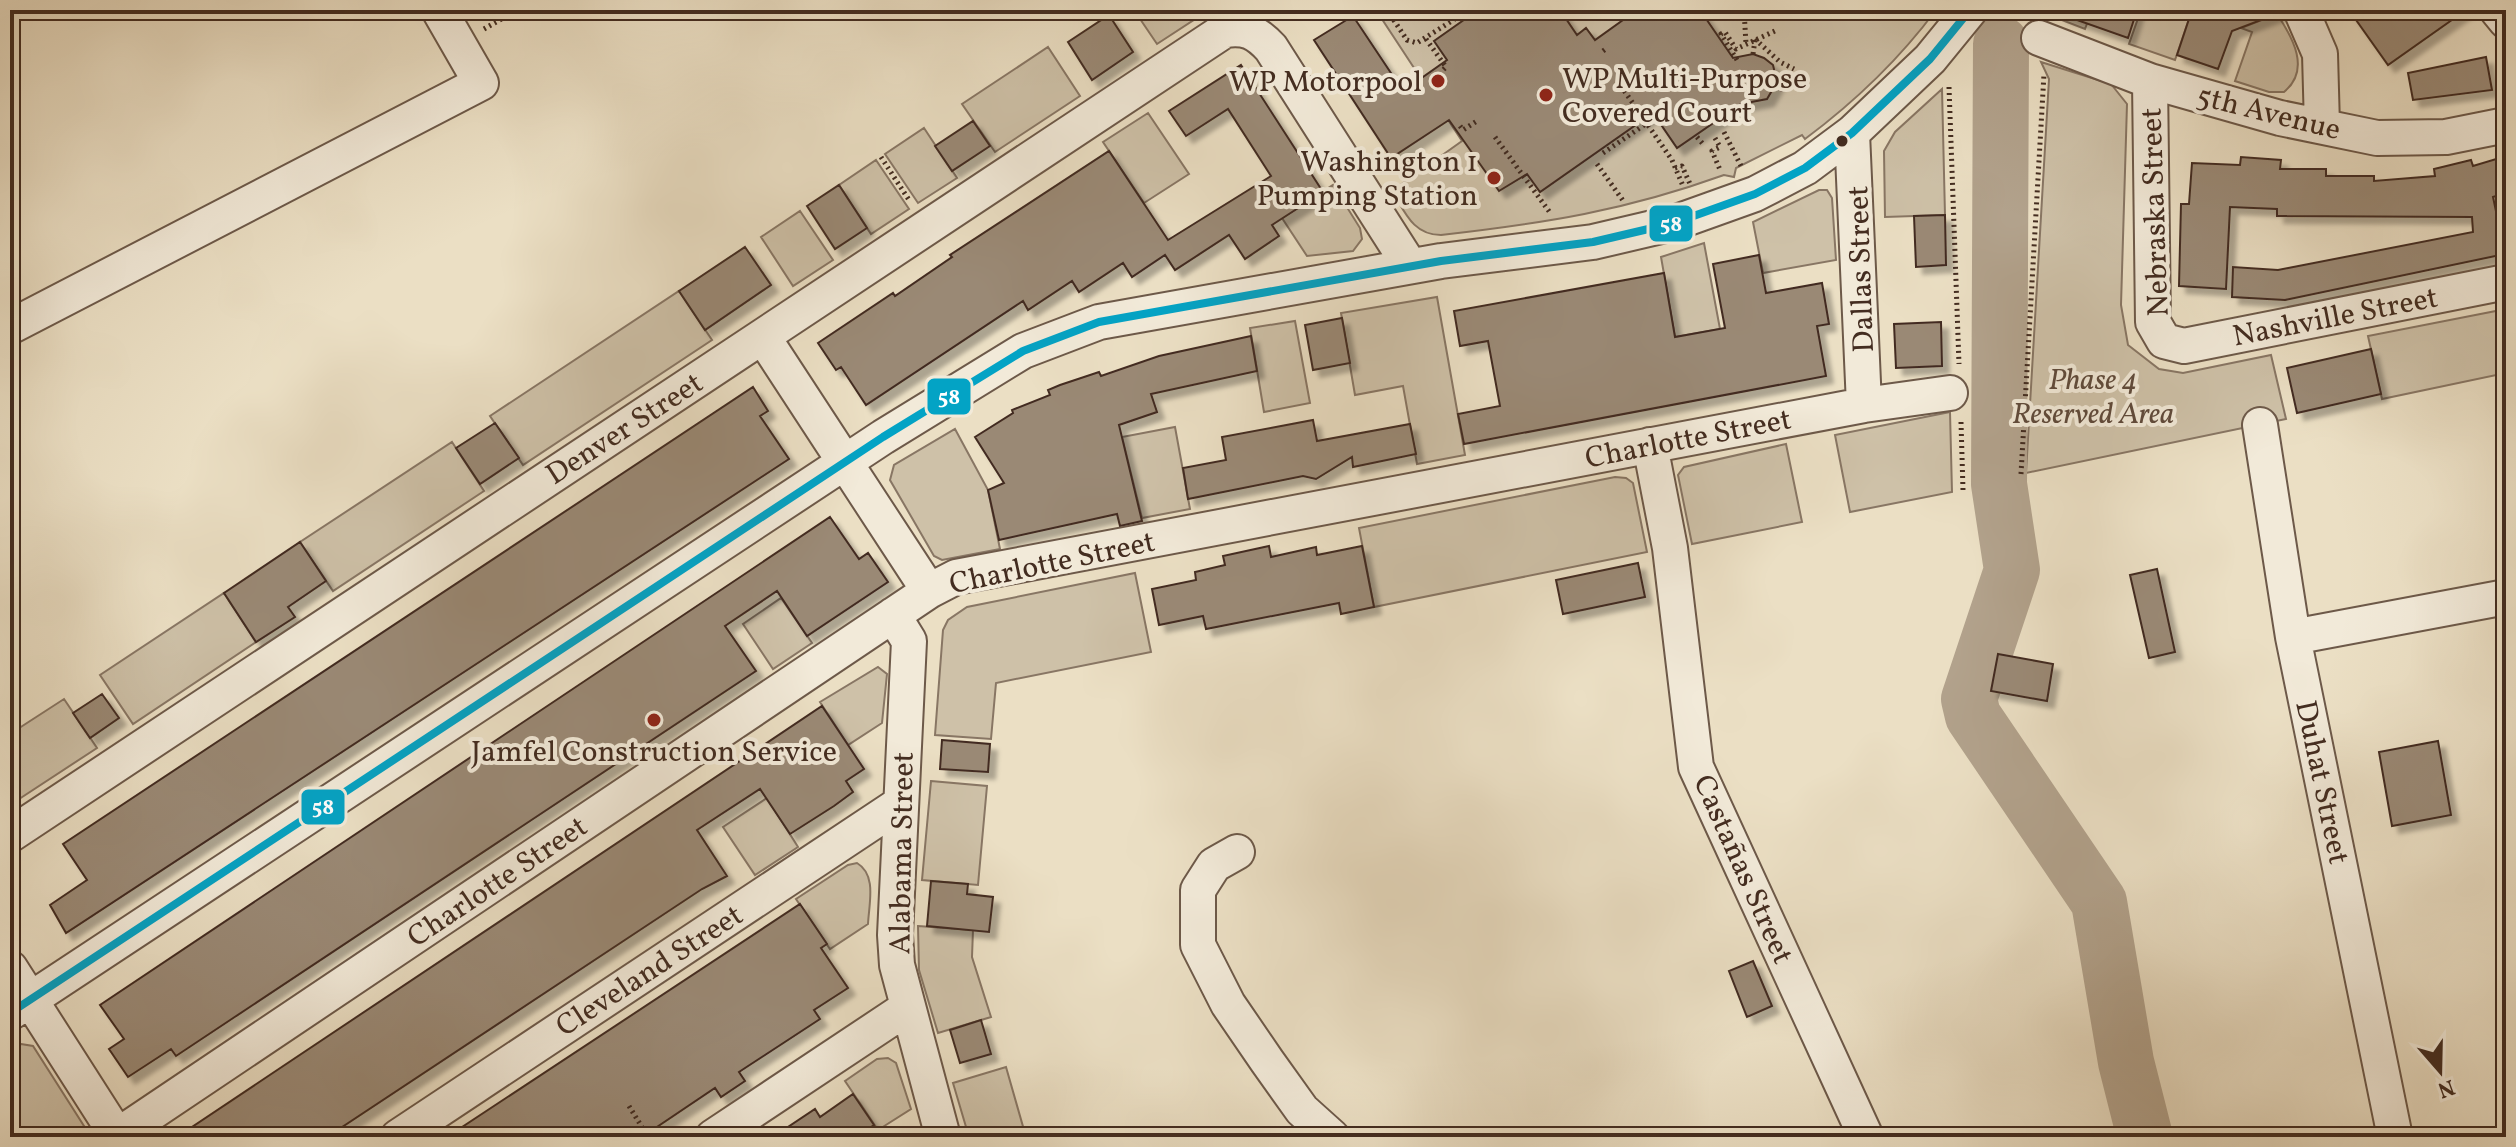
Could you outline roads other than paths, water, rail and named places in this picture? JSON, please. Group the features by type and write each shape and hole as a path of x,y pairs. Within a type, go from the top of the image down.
{"street":[{"path":"10,327 481,83 439,10"},
{"path":"2301,10 2320,54 2322,126"},
{"path":"2497,10 2506,21"},
{"path":"20,1007 846,463 1023,351 1066,332 1143,311 1410,266 1593,242 1674,223 1779,182 1852,133 1930,59 1967,15"},
{"name":"Denver Street","path":"10,835 763,337 1207,38 1239,28 1257,32 1271,48 1410,266"},
{"name":"5th Avenue","path":"2042,54 2377,138 2446,137 2506,125"},
{"name":"Nebraska Street","path":"2150,81 2153,322 2164,341"},
{"name":"Dallas Street","path":"1852,133 1864,405"},
{"name":"Nashville Street","path":"2164,341 2184,346 2506,282"},
{"path":"763,337 929,591"},
{"name":"Charlotte Street","path":"117,1136 929,591 956,577 1864,405 1956,394"},
{"name":"Duhat Street","path":"2260,425 2293,637 2395,1137"},
{"name":"Castañas Street","path":"1650,445 1670,548 1696,767 1866,1137"},
{"path":"2293,637 2506,597"},
{"name":"Alabama Street","path":"893,615 909,641 895,935 897,965 943,1137"},
{"name":"Cleveland Street","path":"398,1137 900,804"},
{"path":"1237,852 1214,865 1198,890 1198,945 1228,1004 1267,1061 1302,1110 1332,1137"},
{"path":"10,968 20,1007 117,1136"},
{"path":"713,1137 907,1008"}],"waterway":[{"path":"2001,44 1999,484 2012,570 1969,699 1973,716 2099,902 2126,1062 2145,1137"}],"place":[{"name":"WP Motorpool","path":"1438,81"},
{"name":"WP Multi-Purpose Covered Court","path":"1546,95"},
{"name":"Washington 1 Pumping Station","path":"1494,178"},
{"name":"Jamfel Construction Service","path":"654,720"}],"park label":[{"name":"Phase 4 Reserved Area","path":"2093,396"}]}
